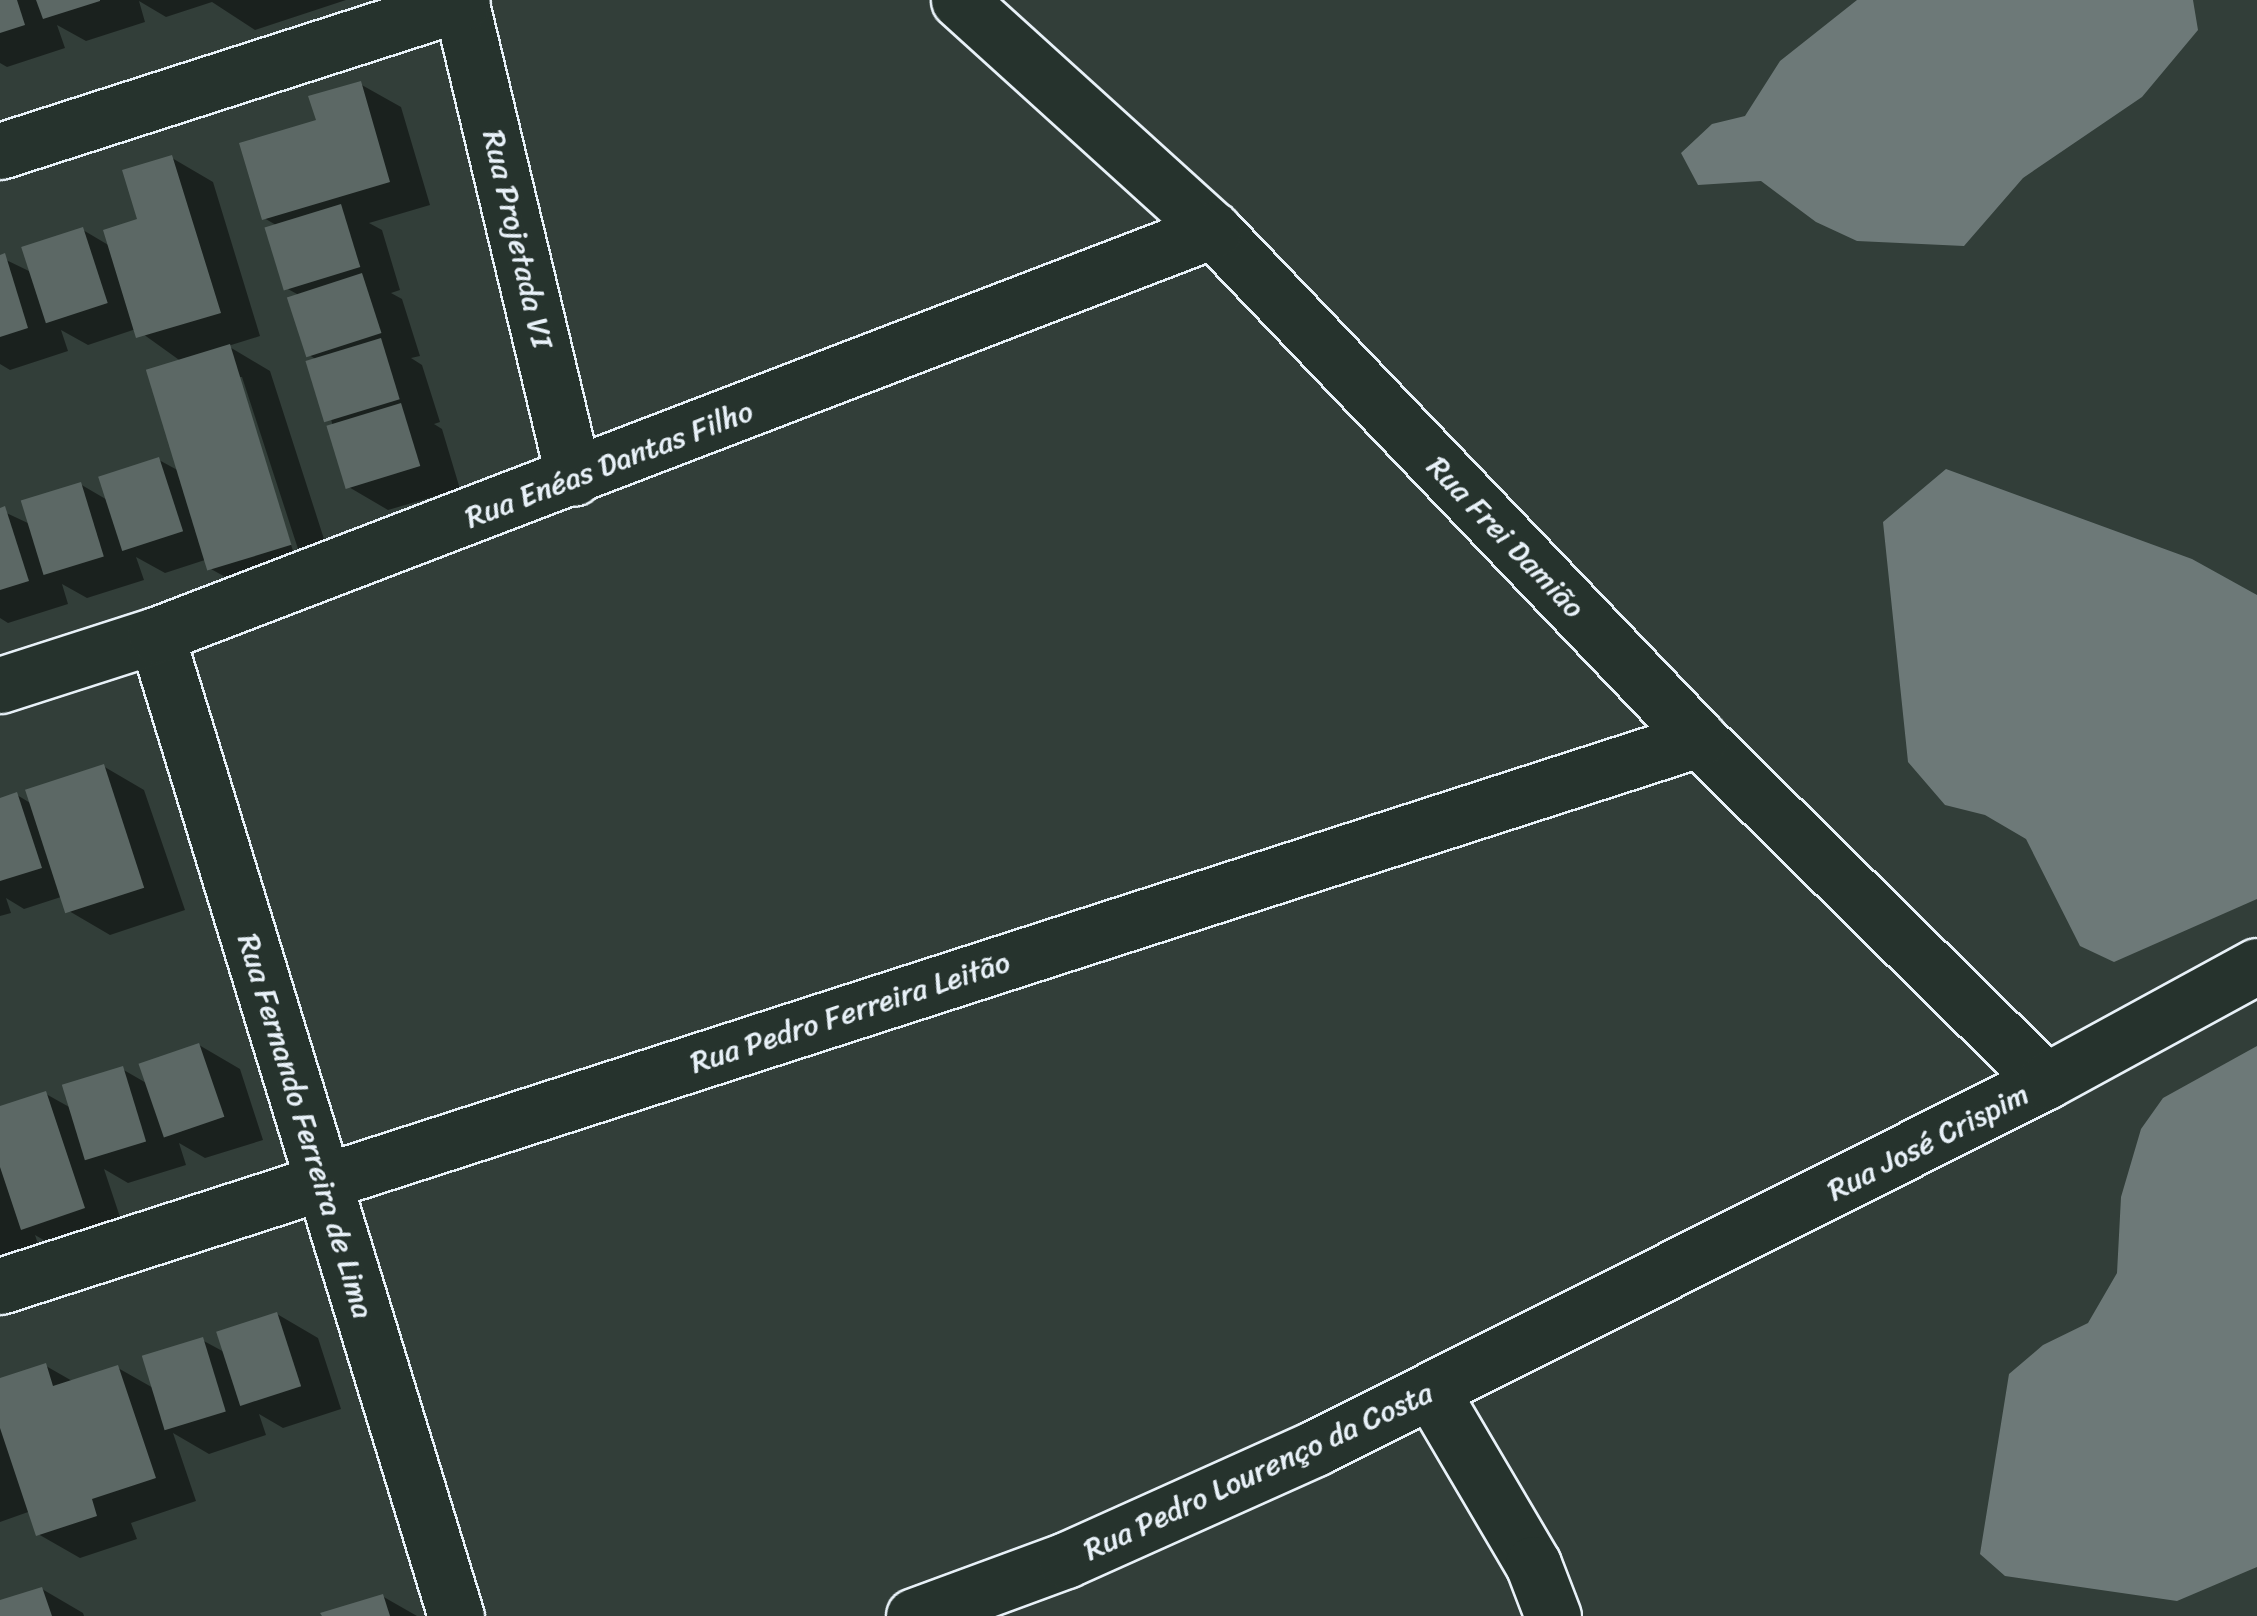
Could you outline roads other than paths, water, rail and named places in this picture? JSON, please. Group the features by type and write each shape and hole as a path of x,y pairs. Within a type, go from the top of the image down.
{"street":[{"name":"Rua Frei Damião","path":"959,0 1213,230 1700,739 2046,1082"},
{"path":"0,150 461,1"},
{"name":"Rua Projetada VI","path":"461,1 574,478"},
{"name":"Rua Enéas Dantas Filho","path":"0,685 156,635 1213,230"},
{"name":"Rua Fernando Ferreira de Lima","path":"156,635 456,1616"},
{"name":"Rua Pedro Ferreira Leitão","path":"0,1286 1700,739"},
{"name":"Rua José Crispim","path":"1596,1311 2046,1082 2257,966"},
{"name":"Rua Pedro Lourenço da Costa","path":"914,1616 1066,1560 1596,1311"},
{"path":"1431,1391 1533,1564 1552,1616"}]}
